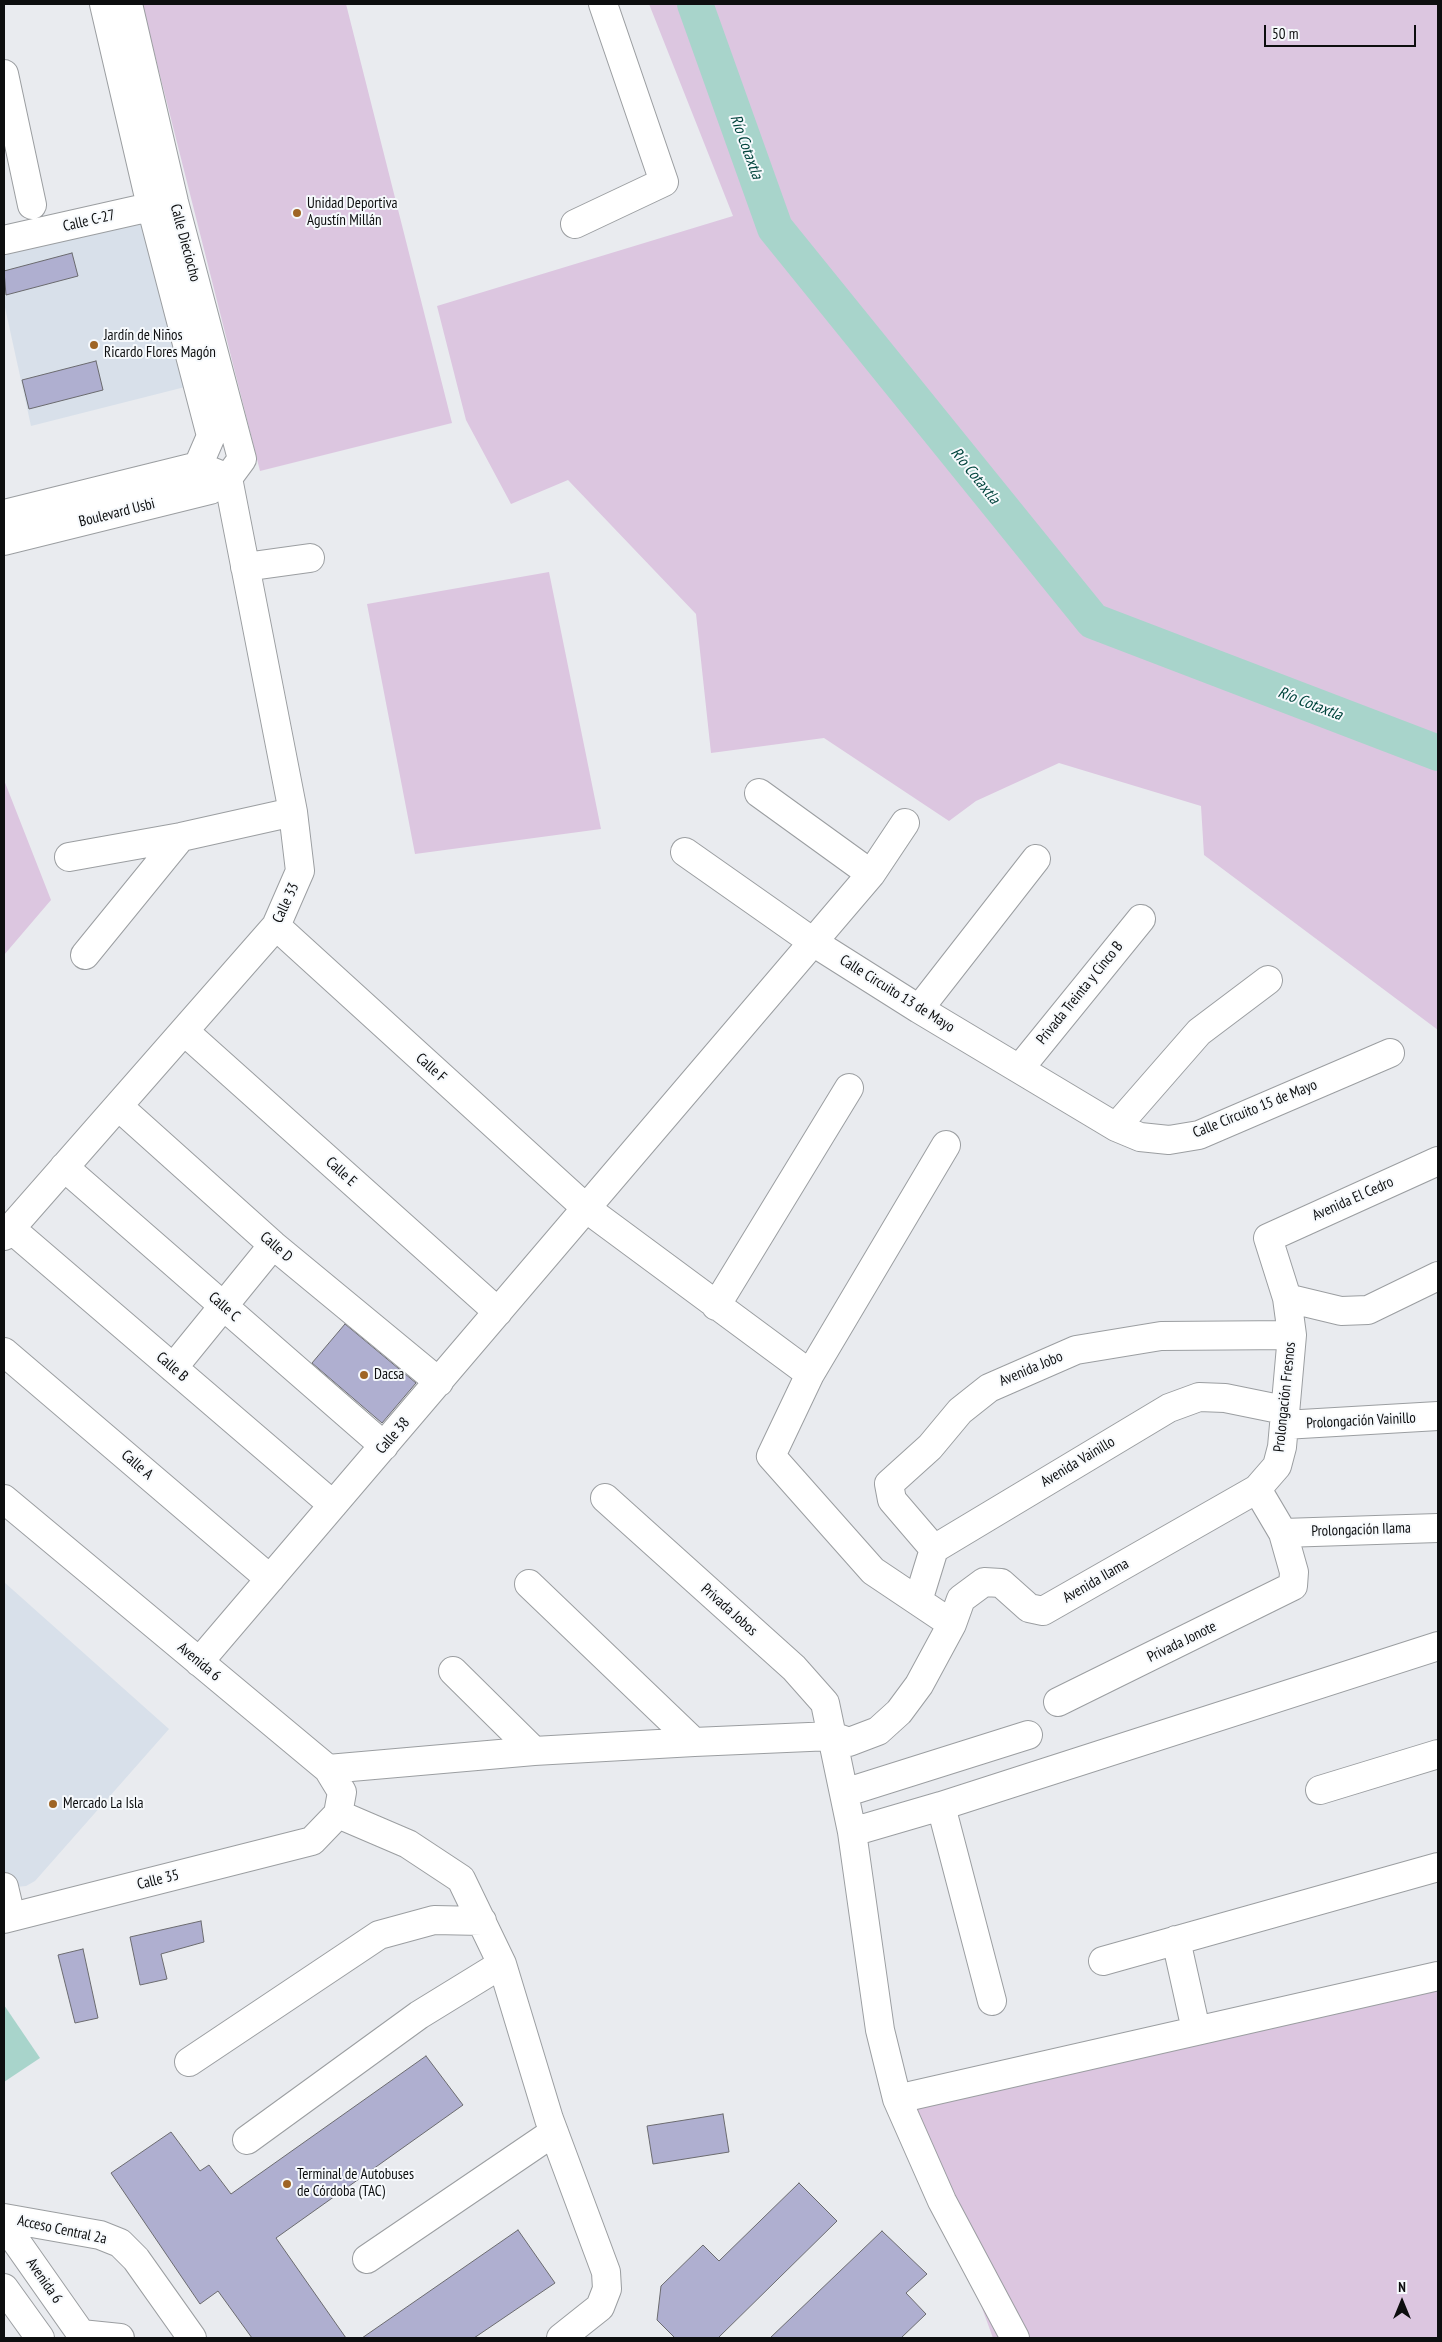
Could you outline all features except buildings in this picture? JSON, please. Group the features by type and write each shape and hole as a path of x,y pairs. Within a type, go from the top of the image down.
{"street":[{"name":"Calle Dieciocho","path":"104,4 162,204 242,459 228,478"},
{"name":"Calle Dieciocho","path":"128,4 162,204 211,436 198,466"},
{"path":"575,224 664,182 604,4"},
{"path":"4,74 32,205"},
{"name":"Calle C-27","path":"4,240 162,204"},
{"path":"198,466 228,478"},
{"name":"Boulevard Usbi","path":"4,514 198,466"},
{"name":"Boulevard Usbi","path":"4,541 210,490 228,478"},
{"name":"Calle 33","path":"7,1232 276,926 300,872 293,812 228,478"},
{"path":"245,567 310,558"},
{"path":"759,792 871,874"},
{"path":"69,857 181,837 293,812"},
{"name":"Calle 38","path":"199,1662 871,874 905,823"},
{"path":"84,956 181,837"},
{"name":"Calle Circuito 13 de Mayo","path":"685,852 813,942 919,1009 1116,1127"},
{"path":"919,1009 1036,859"},
{"name":"Privada Treinta y Cinco B","path":"1020,1068 1141,919"},
{"name":"Calle F","path":"276,926 586,1210 810,1374"},
{"path":"1116,1127 1199,1032 1268,980"},
{"name":"Calle E","path":"184,1031 498,1312"},
{"name":"Calle Circuito 15 de Mayo","path":"1116,1127 1140,1137 1169,1140 1199,1135 1390,1053"},
{"path":"716,1306 849,1088"},
{"name":"Calle D","path":"118,1106 274,1245 438,1382"},
{"path":"946,1146 810,1374 771,1456 874,1571 952,1624"},
{"name":"Avenida El Cedro","path":"1268,1238 1438,1161"},
{"name":"Calle C","path":"64,1167 384,1446"},
{"name":"Calle B","path":"7,1232 173,1368 334,1505"},
{"name":"Prolongación Fresnos","path":"1257,1489 1277,1466 1292,1336 1287,1298 1268,1238"},
{"path":"173,1368 274,1245"},
{"path":"1287,1298 1341,1311 1368,1310 1438,1276"},
{"name":"Avenida Jobo","path":"934,1549 892,1500 889,1484 930,1447 960,1411 988,1388 1076,1350 1161,1336 1292,1336"},
{"name":"Calle A","path":"4,1352 270,1579"},
{"name":"Avenida Vainillo","path":"934,1549 1169,1408 1199,1397 1225,1398 1284,1417"},
{"name":"Prolongación Vainillo","path":"1284,1417 1438,1416"},
{"path":"1257,1489 1283,1533"},
{"name":"Avenida Ilama","path":"328,1769 534,1751 694,1742 832,1736 849,1742 878,1731 899,1712 919,1685 952,1624 961,1599 984,1582 1001,1583 1029,1608 1043,1611 1257,1489"},
{"name":"Privada Jobos","path":"605,1498 794,1668 820,1695 830,1716 832,1736 852,1832 880,2030 897,2099 942,2200 1016,2338"},
{"name":"Avenida 6","path":"4,1499 328,1769 342,1792 338,1814"},
{"name":"Prolongación Ilama","path":"1283,1533 1438,1528"},
{"name":"Privada Jonote","path":"1058,1702 1293,1586 1294,1572 1283,1533"},
{"path":"918,1601 934,1549"},
{"path":"529,1584 694,1742"},
{"path":"852,1832 941,1806 1438,1646"},
{"path":"453,1671 534,1751"},
{"path":"844,1793 1028,1735"},
{"path":"1320,1790 1438,1754"},
{"path":"941,1806 992,2001"},
{"path":"338,1814 408,1844 461,1879 502,1964 554,2132 606,2272 607,2289 600,2306 561,2338"},
{"name":"Calle 35","path":"8,1918 312,1841 338,1814"},
{"path":"1103,1961 1438,1868"},
{"path":"4,1887 8,1918"},
{"path":"189,2062 379,1935 434,1920 482,1921"},
{"path":"1176,1940 1196,2030"},
{"path":"247,2140 419,2015 502,1964"},
{"path":"897,2099 1438,1976"},
{"path":"367,2260 554,2132"},
{"name":"Acceso Central 2a","path":"4,2218 100,2235 120,2243 136,2259 192,2338"},
{"name":"Avenida 6","path":"4,2224 83,2336"},
{"path":"4,2288 40,2338"},
{"path":"83,2336 120,2338"}],"shaded area":[{"name":"Unidad Deportiva Agustín Millán","path":"142,4 346,4 452,423 260,471"},
{"path":"649,4 1438,4 1438,1030 1204,855 1201,806 1059,763 976,801 949,821 824,738 711,753 696,614 568,480 511,504 466,420 437,306 733,216"},
{"name":"Jardín de Niños Ricardo Flores Magón","path":"143,222 185,387 31,426 4,303 4,252"},
{"path":"549,572 601,829 415,854 367,604"},
{"path":"4,780 51,900 4,955"},
{"name":"Mercado La Isla","path":"4,1582 169,1729 35,1881 26,1886 15,1887 4,1880"},
{"path":"1438,1989 1438,2338 993,2338 909,2108"},
{"path":"4,2005 40,2058 4,2082"}],"waterway":[{"name":"Río Cotaxtla","path":"695,4 775,228 1093,621 1438,753"}],"place":[{"name":"Unidad Deportiva Agustín Millán","path":"297,213"},
{"name":"Jardín de Niños Ricardo Flores Magón","path":"94,345"},
{"name":"Dacsa","path":"364,1375"},
{"name":"Mercado La Isla","path":"53,1804"},
{"name":"Terminal de Autobuses de Córdoba (TAC)","path":"287,2184"}]}
